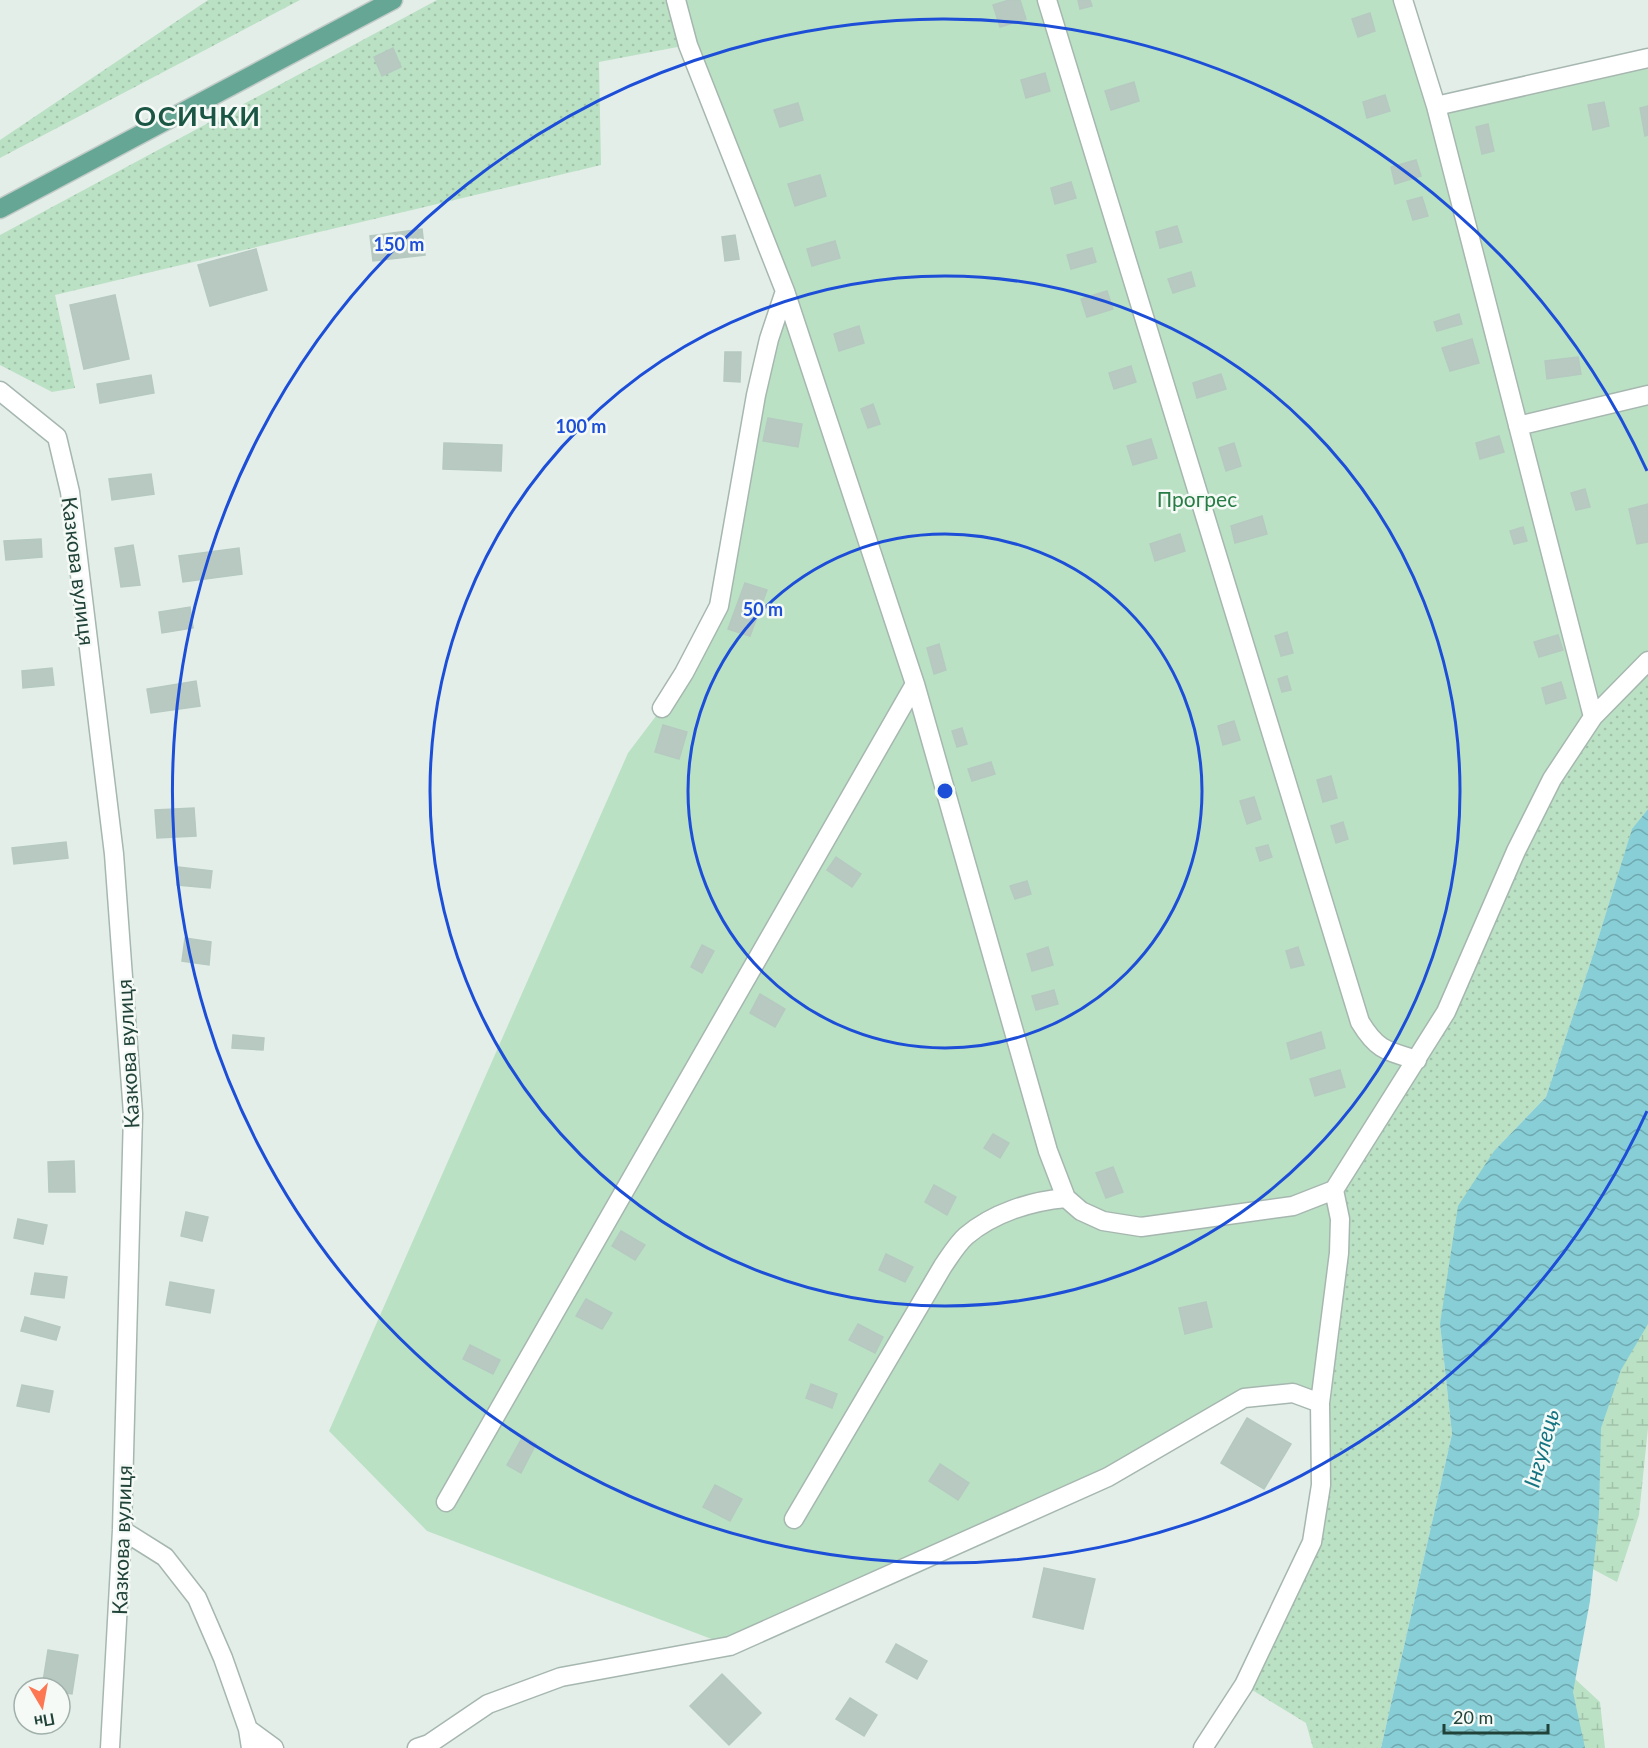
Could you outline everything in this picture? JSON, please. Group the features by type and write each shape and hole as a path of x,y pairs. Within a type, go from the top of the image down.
{"main road":[{"path":"0,209 393,0"}],"street":[{"path":"676,0 688,45 785,291 915,684 1048,1151 1066,1198 1081,1211 1103,1221 1141,1227 1293,1206 1334,1190 1446,1011 1516,850 1552,779 1593,717 1648,661"},
{"path":"1047,0 1360,1022 1372,1042 1394,1053 1417,1060"},
{"path":"1403,0 1436,106 1593,717"},
{"path":"1436,106 1648,58"},
{"path":"662,708 684,673 719,606 756,395 769,339 785,291"},
{"name":"Казкова вулиця","path":"0,391 57,437 70,492 114,854 133,1114 122,1530 111,1748"},
{"path":"1518,426 1648,395"},
{"path":"446,1502 915,684"},
{"path":"1203,1748 1244,1684 1312,1542 1321,1485 1320,1403 1339,1253 1340,1219 1334,1190"},
{"path":"794,1519 943,1266 965,1237 993,1217 1047,1200 1066,1198"},
{"path":"417,1748 429,1744 488,1704 561,1677 730,1646 1108,1477 1244,1398 1293,1393 1320,1403"},
{"path":"122,1530 165,1557 197,1598 223,1658 248,1730 251,1748"},
{"path":"248,1730 274,1748"}],"green space":[{"path":"208,0 300,0 0,158 0,140"},
{"path":"437,0 673,0 688,45 599,62 601,165 55,295 75,388 52,392 0,365 0,235"},
{"name":"Прогрес","path":"673,0 1403,0 1436,106 1648,58 1648,661 1593,717 1446,1012 1335,1190 1320,1403 1244,1398 1177,1438 730,1646 427,1531 329,1431 628,753 662,708 719,606 785,291"},
{"path":"1648,661 1648,809 1632,830 1546,1097 1494,1151 1440,1324 1452,1434 1381,1748 1313,1748 1306,1723 1244,1685 1312,1542 1334,1190 1552,779"},
{"path":"1648,1280 1648,1428 1639,1515 1617,1582 1572,1558 1599,1392"},
{"path":"1560,1665 1600,1702 1605,1748 1523,1748"}],"water":[{"name":"Інгулець","path":"1648,809 1648,1324 1621,1370 1601,1428 1599,1512 1590,1601 1573,1692 1585,1748 1381,1748 1452,1434 1440,1324 1458,1206 1494,1151 1546,1097 1632,829"}],"building":[{"path":"1009,0 1020,0 1026,19 1000,27 993,5"},
{"path":"1078,0 1090,0 1092,6 1080,9"},
{"path":"1370,13 1375,31 1358,37 1352,19"},
{"path":"393,48 401,67 382,76 374,57"},
{"path":"1045,73 1050,91 1026,98 1021,80"},
{"path":"1134,82 1139,101 1111,110 1105,91"},
{"path":"1385,95 1390,111 1367,118 1363,102"},
{"path":"1604,102 1609,126 1593,130 1588,105"},
{"path":"798,103 803,120 780,127 774,110"},
{"path":"1648,106 1648,135 1645,136 1640,108"},
{"path":"1488,124 1494,151 1482,154 1476,127"},
{"path":"1416,160 1421,176 1395,184 1391,167"},
{"path":"820,175 826,196 795,206 788,184"},
{"path":"1071,182 1076,198 1055,204 1051,188"},
{"path":"1422,197 1428,216 1413,220 1407,201"},
{"path":"1177,226 1182,242 1160,248 1156,232"},
{"path":"422,229 425,255 373,261 370,236"},
{"path":"735,235 739,259 725,261 722,237"},
{"path":"835,241 840,258 812,266 807,249"},
{"path":"1092,248 1096,262 1071,269 1067,255"},
{"path":"256,249 267,290 210,306 198,265"},
{"path":"1191,272 1195,286 1173,293 1168,279"},
{"path":"1107,291 1113,309 1087,317 1081,299"},
{"path":"115,295 129,359 84,369 70,305"},
{"path":"1459,314 1462,324 1437,331 1434,322"},
{"path":"859,326 864,343 839,351 834,334"},
{"path":"1472,339 1479,363 1450,371 1442,348"},
{"path":"725,352 741,352 740,382 724,381"},
{"path":"1578,357 1581,374 1547,379 1545,361"},
{"path":"1131,366 1136,382 1114,389 1109,373"},
{"path":"1221,374 1226,389 1197,398 1193,383"},
{"path":"151,375 154,393 100,403 97,384"},
{"path":"873,404 880,424 868,428 861,409"},
{"path":"768,418 802,424 798,447 763,441"},
{"path":"1499,436 1504,452 1480,459 1476,443"},
{"path":"1151,439 1157,458 1133,465 1127,446"},
{"path":"444,443 502,445 501,471 443,469"},
{"path":"1234,443 1241,466 1226,471 1219,448"},
{"path":"151,474 154,494 112,500 109,479"},
{"path":"1585,489 1590,507 1576,510 1571,493"},
{"path":"1648,504 1648,542 1637,544 1629,509"},
{"path":"1262,516 1267,534 1235,543 1231,526"},
{"path":"1523,527 1527,541 1514,544 1510,531"},
{"path":"1180,534 1185,551 1155,561 1150,544"},
{"path":"41,539 42,557 6,560 4,541"},
{"path":"133,545 140,585 121,587 115,548"},
{"path":"239,548 242,574 183,582 179,556"},
{"path":"745,583 767,590 750,636 728,629"},
{"path":"190,607 193,628 162,633 159,612"},
{"path":"1287,632 1293,653 1281,656 1275,636"},
{"path":"1558,635 1563,650 1539,657 1534,642"},
{"path":"939,644 946,670 934,674 927,648"},
{"path":"52,668 54,685 23,688 22,671"},
{"path":"1287,676 1291,690 1282,692 1278,679"},
{"path":"196,681 200,706 151,713 147,689"},
{"path":"1561,682 1566,698 1546,704 1542,688"},
{"path":"1234,721 1240,740 1223,745 1218,726"},
{"path":"663,725 687,732 679,759 655,752"},
{"path":"962,728 967,744 957,747 952,731"},
{"path":"991,762 995,774 972,781 968,769"},
{"path":"1331,776 1337,798 1323,802 1317,780"},
{"path":"1254,797 1261,819 1247,824 1240,801"},
{"path":"194,808 196,836 157,838 155,810"},
{"path":"1343,822 1348,839 1336,843 1331,826"},
{"path":"66,842 68,858 14,864 12,848"},
{"path":"1268,845 1272,857 1260,861 1256,848"},
{"path":"836,857 861,874 852,887 827,870"},
{"path":"178,867 212,871 210,888 177,885"},
{"path":"1027,881 1031,894 1015,899 1010,886"},
{"path":"185,938 211,942 209,965 182,961"},
{"path":"702,945 714,951 702,973 691,967"},
{"path":"1048,947 1053,965 1032,971 1027,954"},
{"path":"1298,947 1304,965 1291,968 1286,951"},
{"path":"1054,990 1058,1004 1036,1010 1032,996"},
{"path":"760,994 785,1009 775,1027 750,1013"},
{"path":"1321,1032 1325,1048 1291,1059 1287,1043"},
{"path":"233,1035 264,1038 263,1050 232,1048"},
{"path":"1340,1070 1345,1087 1315,1096 1310,1079"},
{"path":"993,1134 1009,1143 1000,1158 984,1148"},
{"path":"74,1161 75,1192 49,1192 48,1162"},
{"path":"1113,1167 1123,1192 1106,1198 1096,1173"},
{"path":"934,1185 956,1197 947,1215 925,1202"},
{"path":"186,1212 208,1217 202,1241 181,1236"},
{"path":"18,1219 47,1225 43,1244 14,1238"},
{"path":"621,1231 645,1245 635,1260 612,1246"},
{"path":"886,1254 913,1267 905,1282 879,1270"},
{"path":"35,1273 67,1277 64,1298 31,1294"},
{"path":"170,1282 214,1290 210,1313 166,1305"},
{"path":"586,1299 612,1313 602,1329 576,1316"},
{"path":"1206,1302 1212,1327 1185,1334 1179,1308"},
{"path":"25,1317 60,1327 56,1340 21,1331"},
{"path":"858,1324 883,1337 875,1353 849,1340"},
{"path":"470,1345 500,1360 493,1374 463,1359"},
{"path":"811,1384 837,1394 832,1408 806,1398"},
{"path":"22,1385 53,1391 49,1412 17,1406"},
{"path":"1247,1418 1291,1444 1264,1489 1221,1463"},
{"path":"523,1436 536,1444 521,1473 507,1465"},
{"path":"940,1464 969,1483 958,1500 929,1481"},
{"path":"715,1485 742,1499 730,1521 703,1507"},
{"path":"1044,1568 1095,1579 1083,1629 1033,1617"},
{"path":"896,1644 927,1661 917,1679 886,1662"},
{"path":"48,1650 78,1655 72,1694 72,1676 44,1676"},
{"path":"722,1674 761,1713 729,1745 690,1706"},
{"path":"850,1698 877,1715 864,1736 836,1719"}],"district":[{"name":"ОСИЧКИ","path":"198,115"}]}
